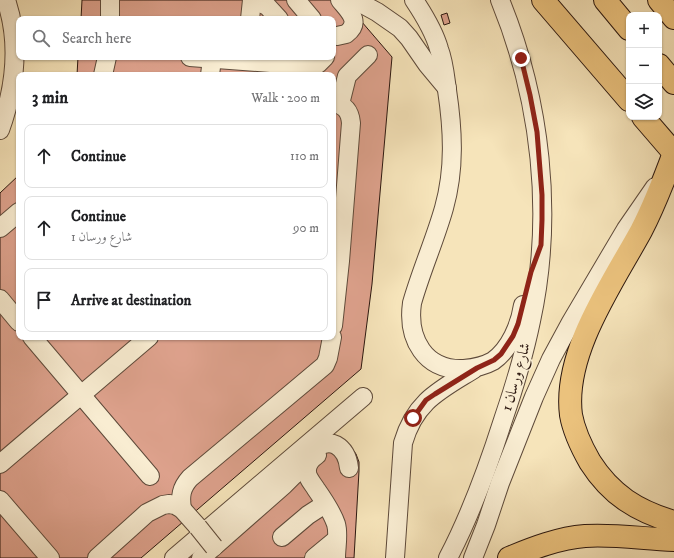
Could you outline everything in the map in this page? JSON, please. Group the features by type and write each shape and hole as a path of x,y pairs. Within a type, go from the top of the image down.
{"main road":[{"path":"543,0 626,97"},
{"path":"605,0 626,25"},
{"path":"659,0 674,18"},
{"path":"662,69 674,83"},
{"path":"646,120 674,153 652,210 605,294 591,324 581,348 572,379 570,399 576,434 583,450 602,480 622,499 652,516 674,522"},
{"path":"509,558 533,548 584,536 615,536 674,540"}],"street":[{"path":"0,130 10,96 15,70 14,30 6,0"},
{"path":"110,0 110,16"},
{"path":"250,16 252,0 267,6 277,16"},
{"path":"296,0 309,16"},
{"path":"336,36 346,34 353,27 354,22 351,14 340,0"},
{"path":"414,0 432,30 439,49 444,68 453,138 449,185 444,209 412,303 410,314 411,325 413,335 418,345 431,360 448,368 477,368"},
{"name":"شارع ورسان 1","path":"448,558 485,473 510,398 531,321 536,296 541,245 542,195 537,132 521,58 510,23 500,0"},
{"path":"360,2 400,28 446,88"},
{"path":"336,259 351,124 349,112 345,107 336,103 348,76 368,55"},
{"path":"104,72 106,60"},
{"path":"196,60 211,67 253,60 295,66 315,66 323,60"},
{"path":"473,558 486,525 500,482 534,396 552,359 571,322 626,229 647,197 666,174"},
{"path":"0,228 16,215"},
{"path":"395,558 403,443 407,430 413,418 426,400 477,368 494,360 501,354 513,336 522,312 531,272 541,245"},
{"path":"0,300 16,319"},
{"path":"35,340 150,476"},
{"path":"0,464 145,340"},
{"path":"182,509 180,499 184,484 324,366 328,358 331,340"},
{"path":"174,558 363,397"},
{"path":"97,558 153,509 169,504 182,509 198,527 207,552 284,485 293,476 307,453 313,447 321,444 334,444 344,452 348,458 346,468 337,458 328,453 318,454 310,461 307,467 309,477 337,526 336,558"},
{"path":"0,500 50,558"},
{"path":"282,537 308,515 325,504"},
{"path":"314,558 337,539"}],"building":[{"path":"82,0 343,0 392,57 372,284 361,369 141,558 0,558 0,193 16,178 16,340 336,340 336,72 77,72 78,60 336,60 336,16 81,16"},
{"path":"447,13 450,23 444,25 441,15"},
{"path":"311,444 351,447 356,454 359,462 359,471 354,558 180,558"}],"route":[{"path":"413,418 426,400 477,368 486,365 501,354 513,336 522,312 527,286 541,245 542,195 537,132 521,58"}]}
